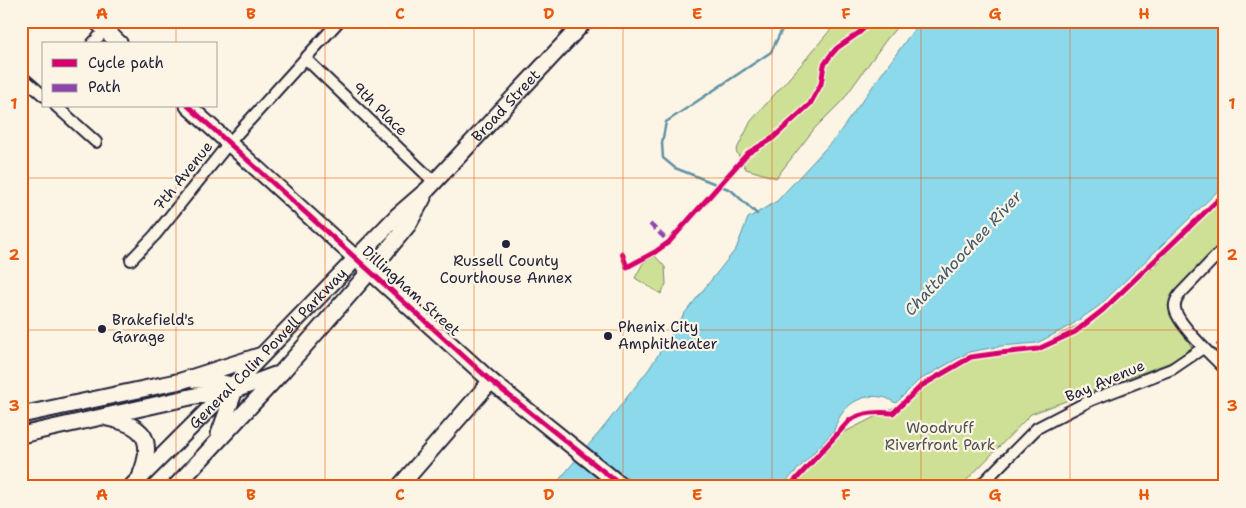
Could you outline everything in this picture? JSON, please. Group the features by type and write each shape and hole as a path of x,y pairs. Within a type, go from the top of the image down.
{"main road":[{"name":"Broad Street","path":"431,186 585,21"},
{"path":"102,25 118,42"},
{"name":"Dillingham Street","path":"190,108 371,270 491,381 623,487"},
{"name":"General Colin Powell Parkway","path":"136,482 230,389 356,257 397,216 431,186"},
{"name":"General Colin Powell Parkway","path":"175,487 281,373 371,270 408,225 431,186"},
{"path":"21,415 181,381 262,355"},
{"path":"21,435 230,389 281,373"},
{"path":"181,381 210,380 230,389"},
{"path":"399,487 491,381"},
{"path":"217,441 230,389"},
{"path":"87,401 97,418"},
{"path":"97,418 122,421 139,430 146,442 147,459 136,482"}],"street":[{"name":"7th Avenue","path":"131,260 155,235 229,143 339,21"},
{"path":"93,42 102,25"},
{"name":"9th Place","path":"305,58 431,186"},
{"path":"21,76 42,93"},
{"path":"58,108 96,142"},
{"path":"1225,247 1180,294 1175,303 1178,316 1203,348 1225,369"},
{"name":"Bay Avenue","path":"979,487 1038,428 1091,400 1172,369 1203,348"}],"green space":[{"path":"834,21 902,21 843,100 815,128 776,178 746,169 736,151 751,121 831,29"},
{"name":"Woodruff Riverfront Park","path":"1225,195 1225,243 1168,305 1195,353 1031,414 960,487 789,487 837,436 904,402 921,386 971,357 1038,346 1103,312 1155,266"},
{"path":"655,256 665,267 666,284 661,294 635,278 643,263"}],"water":[{"name":"Chattahoochee River","path":"920,21 1225,21 1225,184 1099,306 1070,326 1037,343 1001,346 969,352 918,381 896,403 887,398 872,396 857,400 840,416 834,431 781,487 553,487 603,428 649,369 684,314 736,249 748,218 777,201 836,137"}],"waterway":[{"path":"757,214 731,190 675,168 663,158 662,143 666,122 771,52 786,21"}],"marked path":[{"path":"650,224 669,242"},
{"path":"1217,346 1225,338"}],"cycle path":[{"path":"622,253 627,267 669,242 748,153 773,138 810,104 821,84 824,65 830,56 837,48 860,32 871,21"},
{"path":"190,108 491,381 623,487"},
{"path":"789,487 850,420 860,415 871,413 893,413 921,386 971,357 1038,349 1075,332 1103,310 1225,193"}],"place":[{"name":"Russell County Courthouse Annex","path":"506,244"},
{"name":"Brakefield's Garage","path":"102,329"},
{"name":"Phenix City Amphitheater","path":"608,336"}]}
